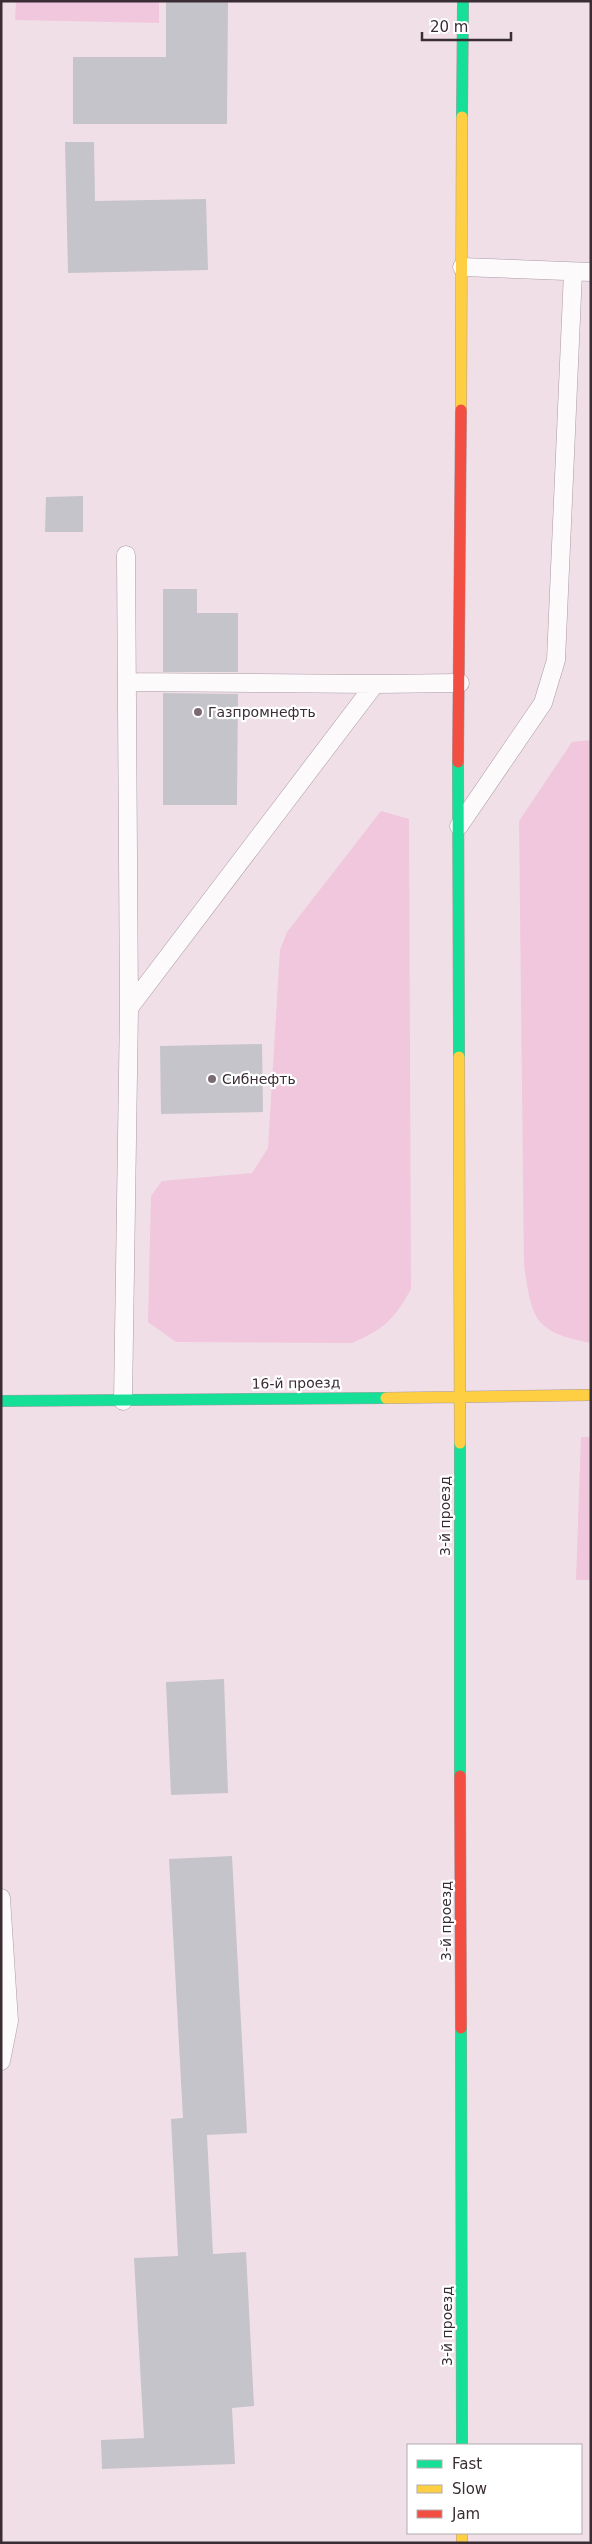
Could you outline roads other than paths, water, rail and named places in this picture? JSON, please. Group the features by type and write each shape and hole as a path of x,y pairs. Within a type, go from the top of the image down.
{"street":[{"name":"3-й проезд","path":"462,2444 458,829 463,1"},
{"name":"16-й проезд","path":"1,1401 591,1395"}],"lane":[{"path":"462,266 591,272"},
{"path":"458,829 543,702 556,660 573,272"},
{"path":"123,1401 129,1008 126,555"},
{"path":"127,682 460,683"},
{"path":"129,1008 375,684"},
{"path":"1,1898 9,2020 1,2061"}],"place":[{"name":"Газпромнефть","path":"198,712"},
{"name":"Сибнефть","path":"212,1079"}]}
